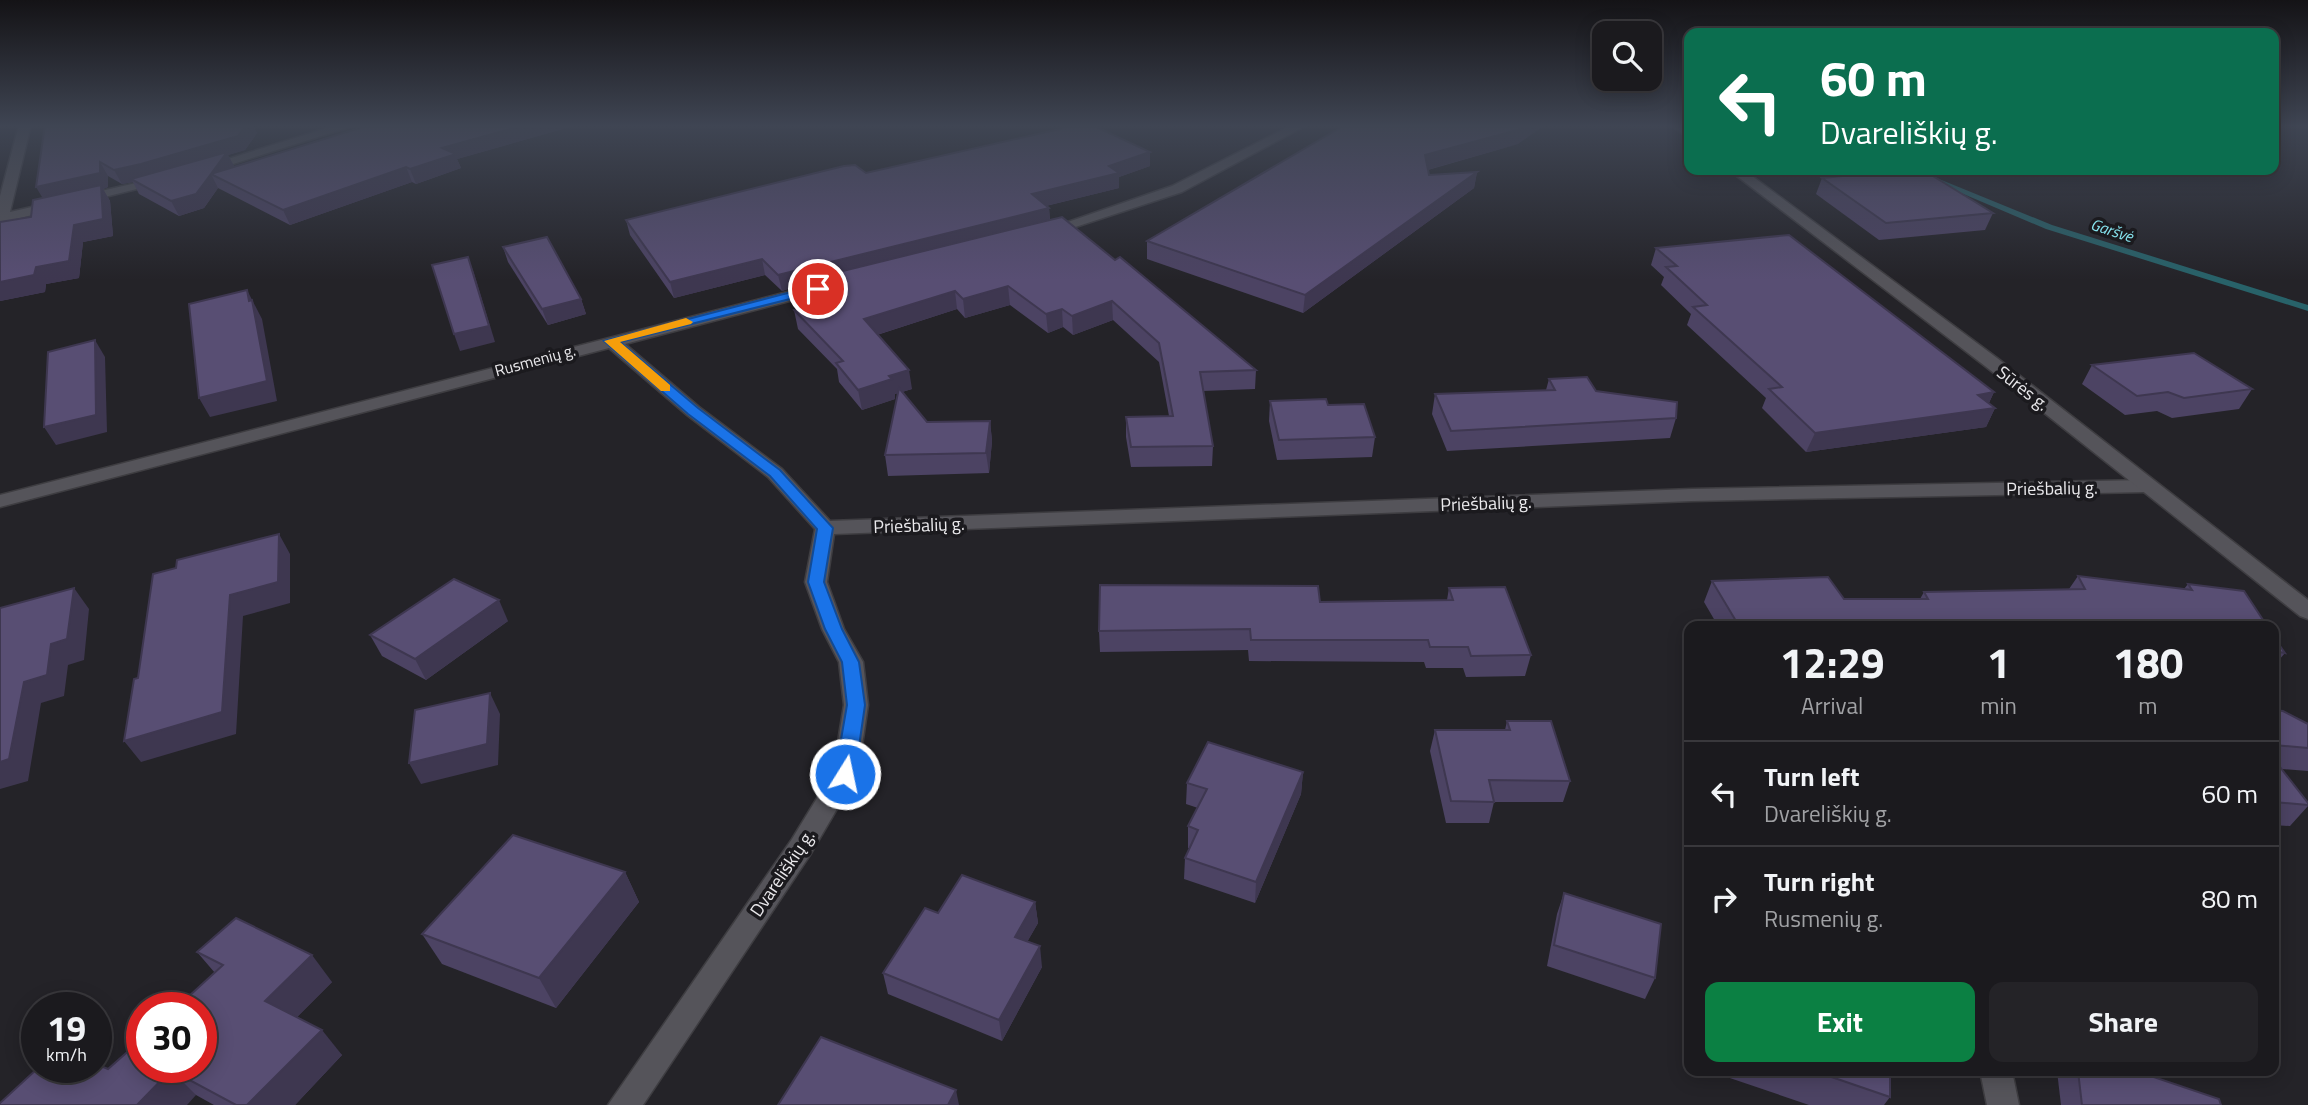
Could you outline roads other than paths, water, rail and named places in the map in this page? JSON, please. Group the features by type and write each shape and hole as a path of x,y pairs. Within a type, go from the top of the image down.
{"street":[{"path":"11,177 0,219 174,177"},
{"path":"1024,237 1177,189 1201,177"},
{"name":"Sūrės g.","path":"1745,177 1990,362 2308,611"},
{"name":"Rusmenių g.","path":"0,501 837,284"},
{"path":"611,341 693,411 775,473 825,528"},
{"name":"Priešbalių g.","path":"825,528 1692,495 2146,486"},
{"name":"Dvareliškių g.","path":"624,1105 801,848 845,774 856,705 850,662 833,629 816,582 825,528"},
{"path":"1997,1076 2003,1105"}],"waterway":[{"name":"Garšvė","path":"1927,177 2049,227 2308,308"}]}
